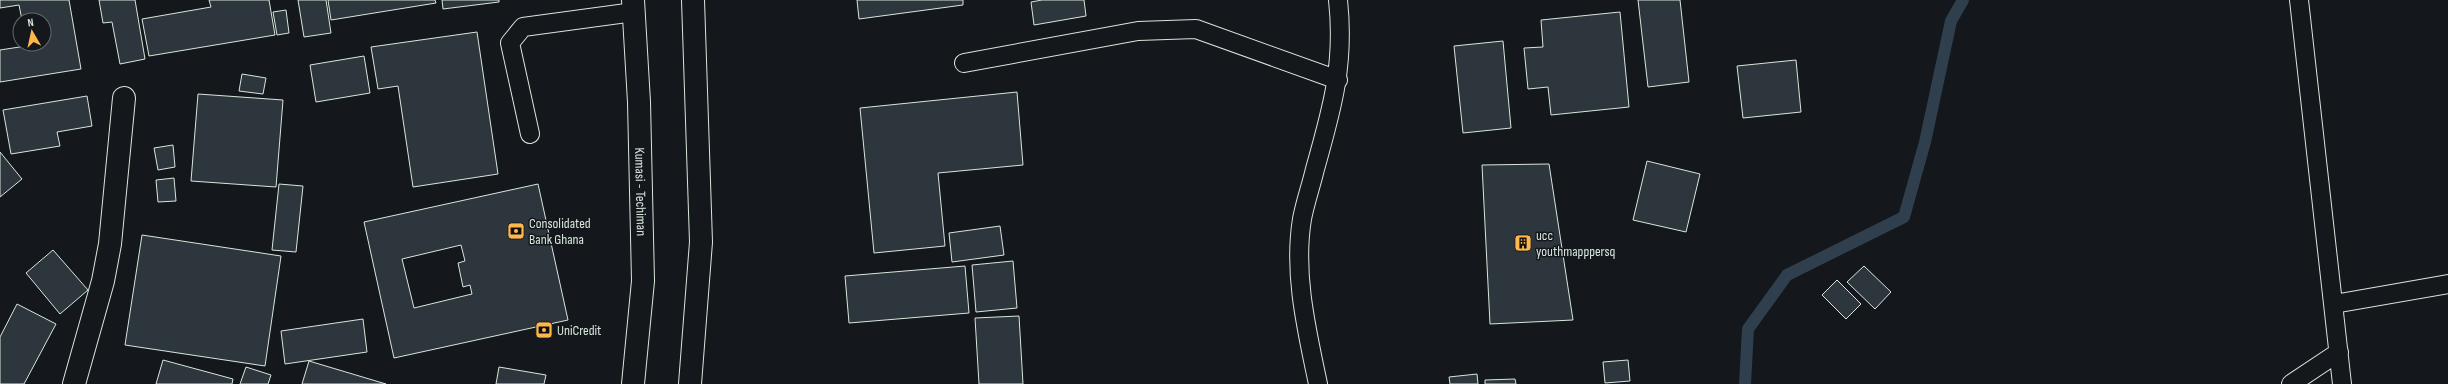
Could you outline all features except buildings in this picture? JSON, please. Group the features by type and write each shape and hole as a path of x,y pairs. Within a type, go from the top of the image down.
{"main road":[{"path":"690,384 701,242 694,0"},
{"name":"Kumasi - Techiman","path":"633,6 639,102 643,281 634,384"},
{"path":"74,384 103,281 110,244 124,98"}],"lane":[{"path":"1318,384 1306,315 1299,259 1302,219 1338,80 1342,46 1338,0"},
{"path":"2299,0 2342,384"},
{"path":"530,134 510,42 523,27 633,6"},
{"path":"964,62 1138,31 1196,29 1338,80"},
{"path":"2334,304 2448,284"},
{"path":"2291,384 2339,352"}],"waterway":[{"path":"1745,384 1748,329 1787,275 1904,217 1925,142 1951,21 1963,0"}],"place":[{"name":"Consolidated Bank Ghana","path":"516,231"},
{"name":"ucc youthmapppersq","path":"1523,243"},
{"name":"UniCredit","path":"544,330"}]}
